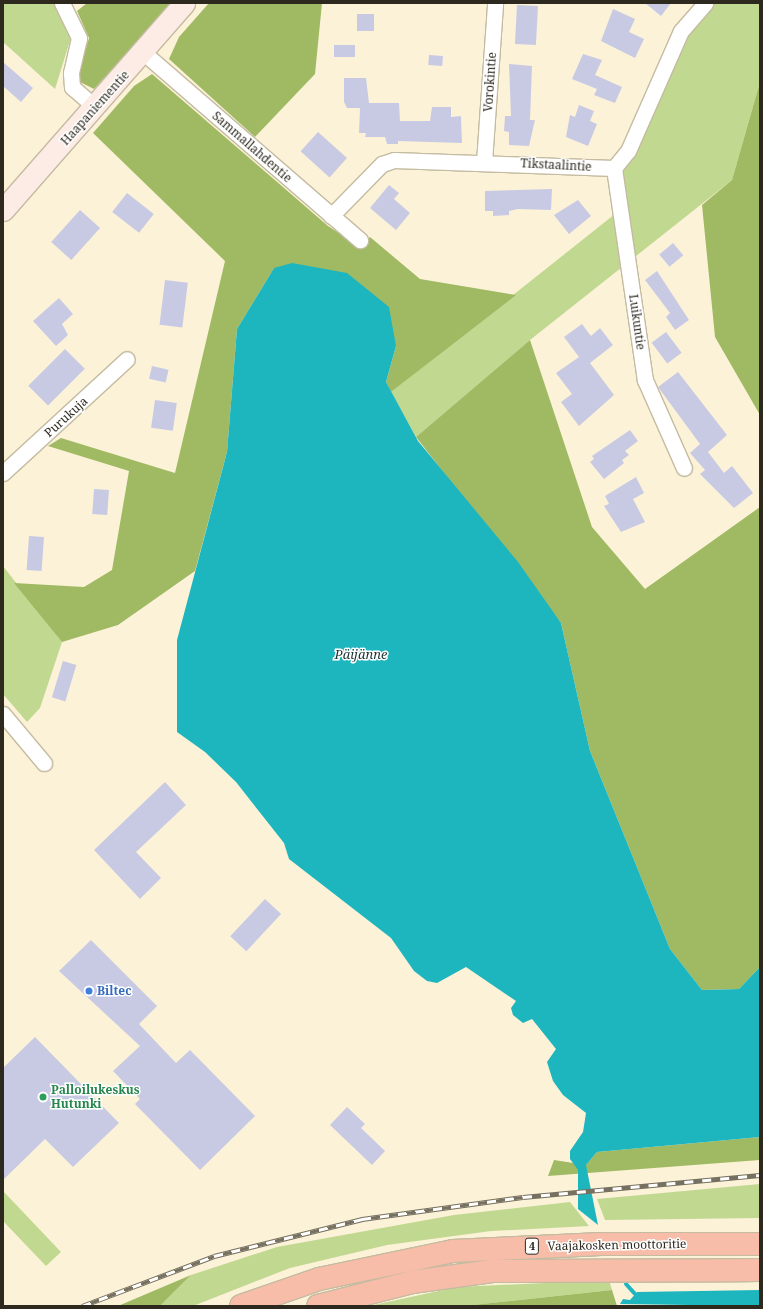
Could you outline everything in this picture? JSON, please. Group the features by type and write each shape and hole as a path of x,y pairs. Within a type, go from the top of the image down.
{"highway":[{"name":"Vaajakosken moottoritie","path":"241,1306 326,1277 453,1251 601,1244 760,1244"},
{"name":"Vaajakosken moottoritie","path":"318,1306 412,1282 492,1271 760,1270"}],"street":[{"path":"62,3 79,38 71,73 72,87 95,107"},
{"name":"Haapaniementie","path":"3,210 144,53 184,3"},
{"name":"Vorokintie","path":"484,162 495,3"},
{"path":"614,168 628,151 681,31 705,3"},
{"name":"Sammallahdentie","path":"144,53 360,240"},
{"name":"Tikstaalintie","path":"331,216 382,164 394,160 484,162 614,168"},
{"name":"Luikuntie","path":"614,168 645,380 684,468"},
{"name":"Purukuja","path":"3,473 127,359"},
{"path":"3,714 44,763"}],"green space":[{"path":"3,3 55,3 73,31 55,89 3,42"},
{"path":"87,3 172,3 94,89 80,82 79,73 89,38 77,11"},
{"path":"209,3 322,3 315,74 255,137 169,59 179,37"},
{"path":"696,3 760,3 760,82 732,180 530,340 416,437 391,392 615,214 623,149"},
{"path":"152,74 328,226 360,247 370,237 420,279 516,295 391,392 386,382 396,346 274,268 237,329 227,452 195,571 118,625 62,642 14,583 84,587 112,570 129,471 48,446 61,438 175,473 225,261 93,133 134,86"},
{"path":"760,82 760,415 715,337 702,205 732,180"},
{"path":"530,340 592,527 645,589 760,507 760,967 739,989 702,990 670,949 590,751 561,623 416,437"},
{"path":"3,566 62,642 40,708 27,722 3,694"},
{"path":"760,1137 760,1160 548,1176 554,1160 586,1165 597,1152"},
{"path":"760,1184 760,1218 605,1220 597,1199"},
{"path":"4,1192 61,1252 46,1266 3,1221"},
{"path":"570,1202 589,1226 491,1231 387,1245 290,1268 193,1306 160,1306 191,1275 277,1247 454,1215"},
{"path":"191,1275 160,1306 118,1306"},
{"path":"609,1280 612,1290 463,1306 369,1306 457,1287"},
{"path":"612,1290 617,1306 463,1306"}],"water":[{"name":"Päijänne","path":"292,263 347,273 389,307 396,346 386,382 418,441 518,562 561,623 590,751 670,949 702,990 739,989 760,967 760,1137 597,1152 586,1165 598,1225 578,1209 578,1170 570,1159 570,1151 583,1132 586,1113 563,1095 553,1081 547,1062 556,1049 532,1019 523,1023 513,1015 511,1008 516,1001 466,967 437,983 427,981 414,971 391,938 289,859 284,843 236,782 205,752 177,732 177,640 227,452 237,329 274,268"},
{"path":"760,1290 760,1306 620,1304 623,1299 630,1300 637,1292"}],"building":[{"path":"645,3 671,3 661,16"},
{"path":"517,5 538,6 536,45 515,44"},
{"path":"613,9 635,19 629,32 644,39 635,58 601,41"},
{"path":"357,14 374,14 374,31 357,31"},
{"path":"334,45 355,45 355,57 334,57"},
{"path":"583,54 602,60 595,75 622,87 615,103 594,95 597,89 572,79"},
{"path":"429,55 443,56 442,66 428,65"},
{"path":"3,62 33,88 21,102 3,86"},
{"path":"509,64 532,66 530,120 535,120 529,146 509,145 509,132 504,131 505,116 511,116"},
{"path":"344,78 366,78 369,103 399,103 400,121 430,121 432,107 451,107 451,117 461,116 462,143 398,141 398,144 387,144 385,137 365,137 366,133 359,133 360,108 347,108 344,102"},
{"path":"579,105 594,111 590,121 597,124 588,146 566,137 570,115 575,117"},
{"path":"318,132 347,158 330,177 301,151"},
{"path":"389,185 399,193 394,199 410,213 396,230 370,208"},
{"path":"552,189 551,210 518,209 509,211 509,215 493,216 493,211 485,211 485,191"},
{"path":"127,193 154,214 139,233 112,212"},
{"path":"578,200 591,216 569,234 554,215"},
{"path":"80,210 100,228 71,260 51,242"},
{"path":"673,243 683,255 669,267 659,255"},
{"path":"657,271 689,320 675,330 666,317 670,313 645,280"},
{"path":"165,280 188,283 182,327 160,325"},
{"path":"59,298 73,314 62,324 68,335 56,346 33,321"},
{"path":"582,324 591,336 600,328 613,345 590,363 614,395 579,426 561,402 572,394 556,373 579,357 564,337"},
{"path":"666,332 682,353 667,364 652,343"},
{"path":"65,349 85,369 48,406 28,386"},
{"path":"152,366 169,370 166,382 149,379"},
{"path":"678,372 727,435 708,452 724,473 732,466 753,493 734,508 700,474 705,470 690,453 700,444 658,387"},
{"path":"155,400 177,403 173,431 151,428"},
{"path":"630,430 638,441 625,451 629,455 622,460 624,463 604,479 590,462 594,459 592,456"},
{"path":"636,477 644,493 633,499 645,522 621,532 604,506 609,504 605,496"},
{"path":"94,489 109,490 107,515 92,514"},
{"path":"29,536 44,537 42,571 27,570"},
{"path":"63,661 76,665 65,701 52,697"},
{"path":"165,782 186,805 136,852 161,878 140,899 94,850"},
{"path":"265,899 281,914 246,951 230,936"},
{"path":"91,940 157,1006 139,1024 176,1063 190,1050 255,1116 200,1170 135,1104 140,1099 113,1071 140,1046 59,971"},
{"path":"35,1037 119,1123 73,1167 45,1139 3,1180 3,1068"},
{"path":"347,1107 365,1124 361,1128 385,1151 372,1165 330,1125"}],"waterway":[{"path":"626,1284 635,1294"}],"railway":[{"path":"82,1306 214,1256 362,1219 523,1197 760,1175"}],"place":[{"name":"Biltec","path":"89,991"},
{"name":"Palloilukeskus Hutunki","path":"43,1097"}]}
